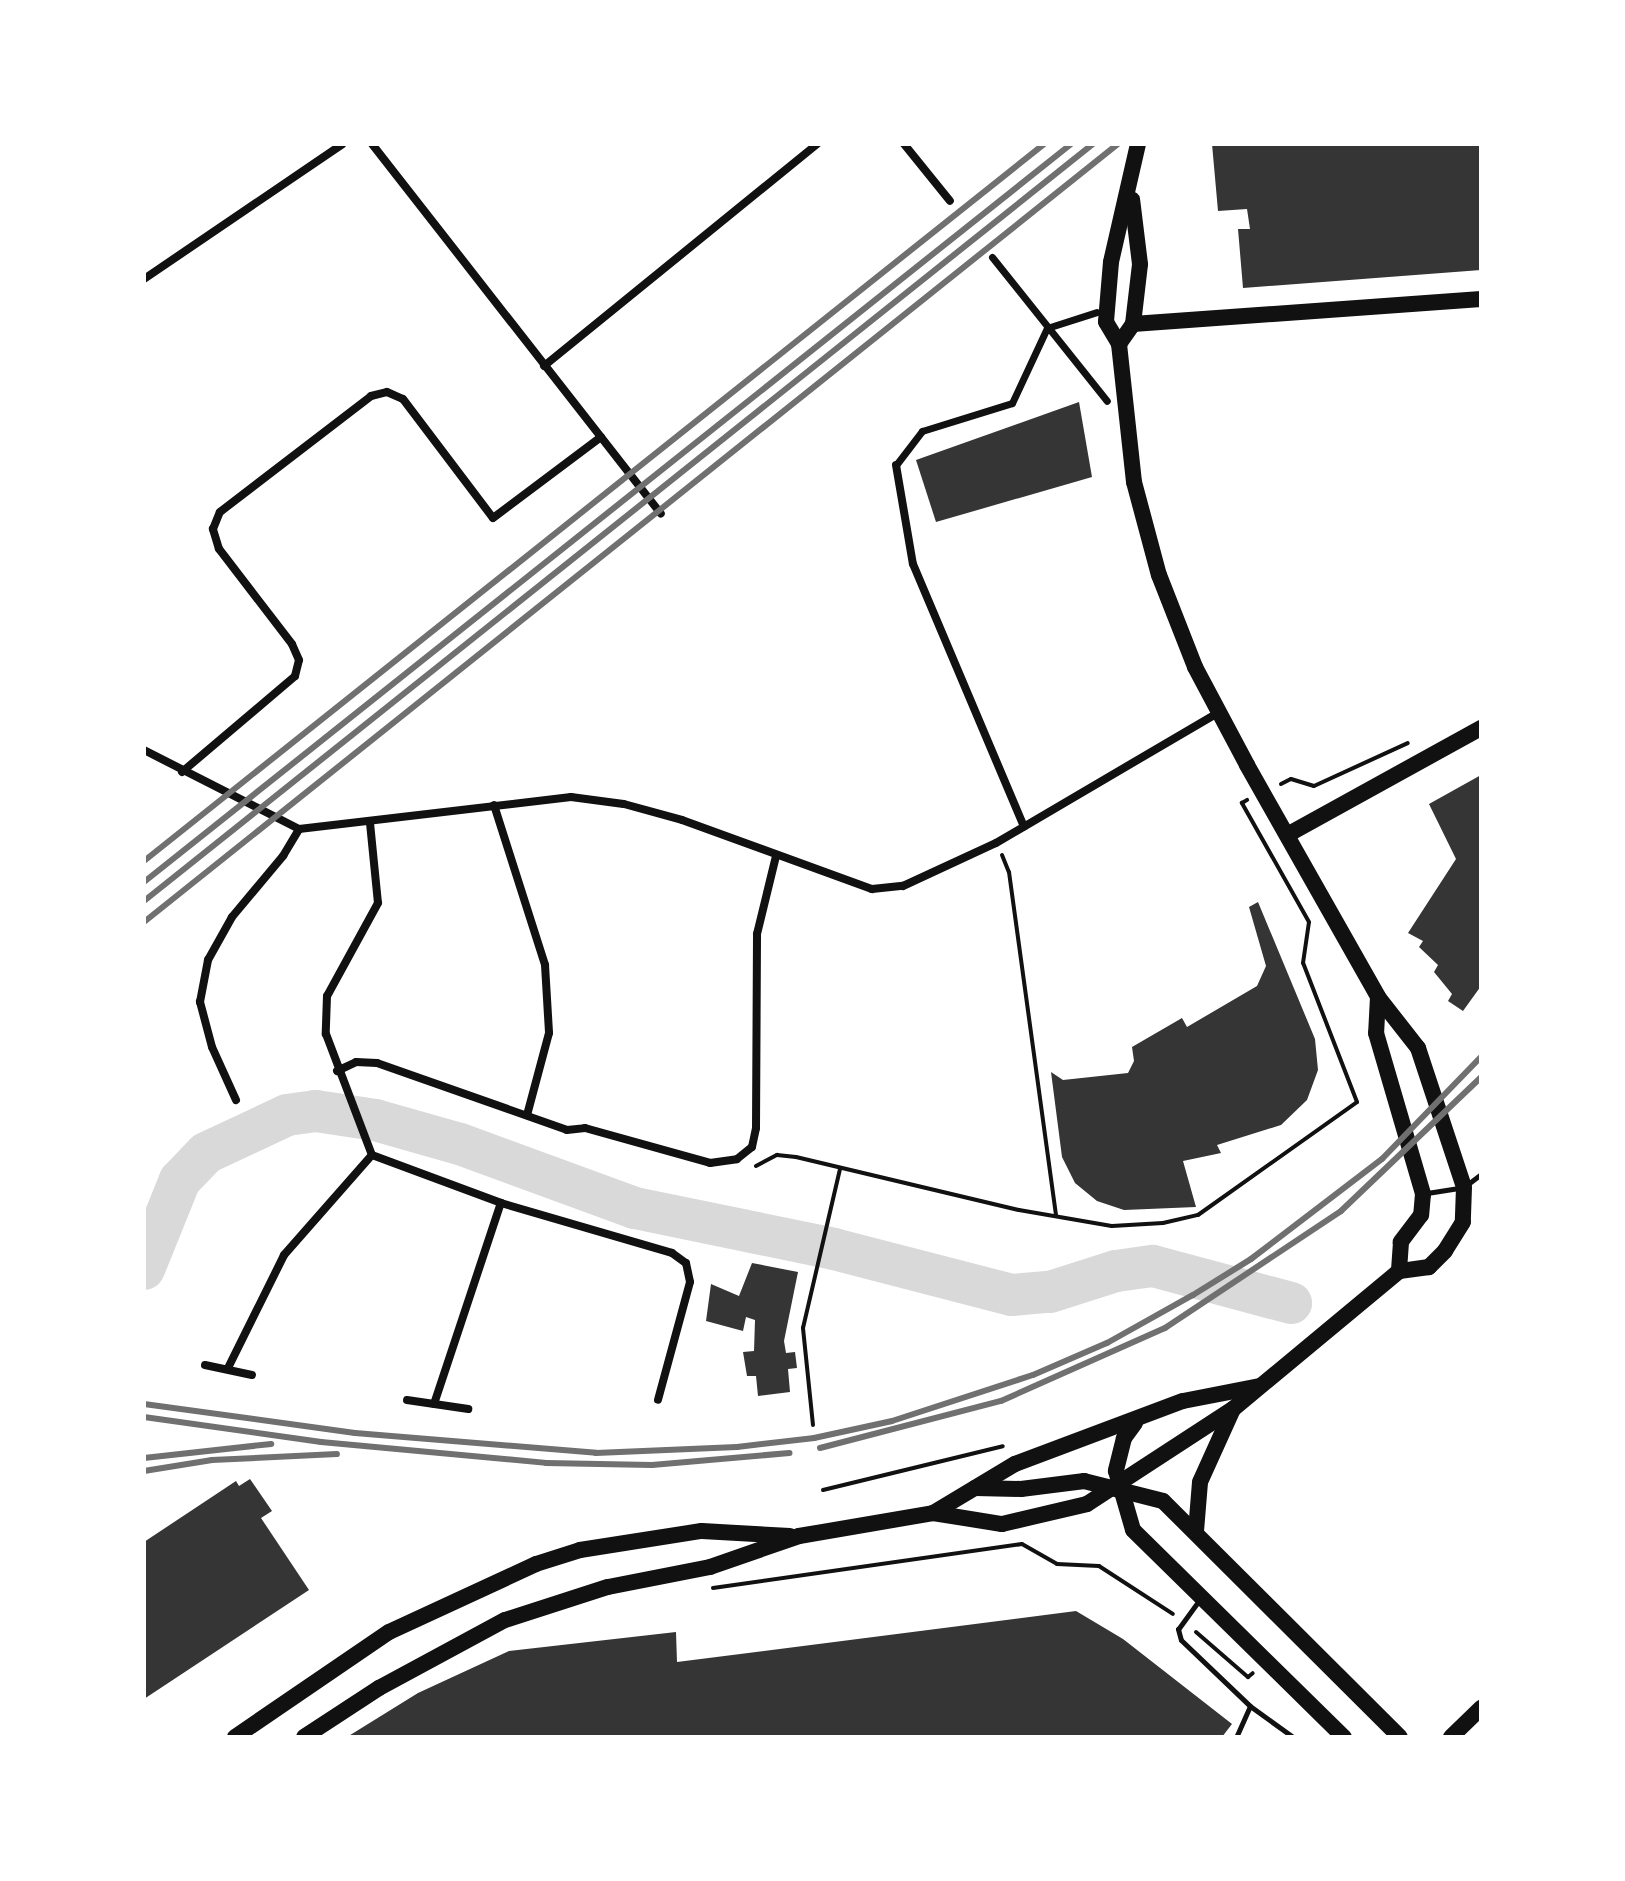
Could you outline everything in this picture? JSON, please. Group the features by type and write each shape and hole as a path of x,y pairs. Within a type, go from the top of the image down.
{"main road":[{"path":"304,1737 379,1688 505,1620 608,1587 710,1567 799,1536 933,1513 1002,1524 1073,1511 1117,1486 1192,1431 1233,1409 1399,1271 1429,1267 1445,1251 1463,1222 1464,1187 1418,1048 1378,997 1219,712 1173,617 1145,529 1134,482 1119,344 1106,322 1111,262 1131,191 1138,144"},
{"path":"1119,344 1133,324 1140,264 1131,191"},
{"path":"1133,324 1481,299"},
{"path":"1287,835 1481,728"},
{"path":"1378,997 1376,1033 1423,1194 1421,1215 1401,1242 1399,1271"},
{"path":"933,1513 1015,1464 1136,1422 1183,1401 1263,1384"},
{"path":"1196,1531 1200,1482 1233,1409"},
{"path":"1136,1422 1118,1454 1117,1486 1133,1530 1200,1598 1250,1640 1344,1737"},
{"path":"974,1488 1021,1489 1084,1481 1117,1486 1163,1501 1400,1737"},
{"path":"235,1737 389,1632 536,1564 580,1550 702,1531 799,1536"},
{"path":"1451,1737 1481,1708"}],"street":[{"path":"144,279 343,144"},
{"path":"372,144 661,514"},
{"path":"544,366 817,144"},
{"path":"904,144 950,201"},
{"path":"992,257 1107,401"},
{"path":"1024,827 913,564 896,465 922,431 1012,403 1047,328 1097,312"},
{"path":"182,772 295,676 299,660 292,644 219,549 213,529 220,512 371,396 387,392 403,399 493,518 601,437"},
{"path":"144,750 299,829 571,797 624,804 872,889 903,886 996,843 1219,712"},
{"path":"494,805 523,886 547,977 549,1033 527,1115"},
{"path":"370,823 378,903 327,996 326,1034 353,1114 372,1155 501,1203 672,1253 686,1263 690,1282 658,1400"},
{"path":"236,1100 212,1047 200,1002 208,960 232,917 283,856 299,829"},
{"path":"337,1071 356,1062 377,1063 567,1130 585,1128 710,1163 737,1159 752,1147 757,934 776,856"},
{"path":"228,1368 284,1255 372,1155"},
{"path":"434,1404 501,1203"},
{"path":"205,1365 252,1375"},
{"path":"407,1400 468,1409"}],"lane":[{"path":"1423,1194 1464,1187 1481,1174"},
{"path":"1200,1598 1182,1620 1181,1640 1250,1706 1293,1737"},
{"path":"1236,1737 1250,1706"}],"path":[{"path":"1281,784 1291,779 1314,786 1345,774"},
{"path":"777,1155 1112,1226 1198,1215 1357,1102 1303,963 1309,922 1242,803"},
{"path":"996,843 1009,872 1056,1216"},
{"path":"813,1425 803,1328 840,1169"},
{"path":"823,1490 1008,1444"},
{"path":"699,1590 1022,1544 1057,1564 1099,1566 1182,1620 1248,1677"}],"building":[{"path":"1212,144 1481,144 1481,270 1243,288 1238,229 1250,229 1247,209 1218,211"},
{"path":"1079,402 1092,477 936,522 916,460"},
{"path":"1481,775 1481,986 1463,1011 1448,1001 1452,994 1434,972 1438,965 1419,947 1423,941 1408,933 1456,859 1429,804"},
{"path":"1258,902 1315,1039 1318,1070 1307,1100 1281,1125 1217,1145 1221,1153 1183,1161 1196,1207 1124,1210 1097,1201 1075,1183 1062,1157 1051,1072 1063,1080 1128,1073 1134,1061 1132,1047 1182,1018 1187,1027 1257,986 1266,966 1249,907"},
{"path":"752,1263 798,1272 784,1341 786,1353 795,1352 797,1368 788,1369 790,1392 758,1396 756,1376 747,1376 743,1352 754,1351 755,1320 746,1317 743,1331 706,1321 711,1284 739,1296"},
{"path":"250,1479 272,1511 261,1518 309,1590 144,1699 144,1542 236,1481 239,1486"},
{"path":"1076,1611 1123,1639 1232,1724 1222,1737 347,1737 418,1693 509,1651 676,1632 677,1662"}],"waterway":[{"path":"144,1269 180,1180 206,1153 287,1115 316,1111 375,1120 460,1144 635,1208 834,1249 1012,1295 1050,1292 1116,1271 1153,1266 1291,1303"}],"railway":[{"path":"144,861 1044,144"},
{"path":"144,882 1071,144"},
{"path":"144,901 1093,144"},
{"path":"144,922 1118,144"},
{"path":"144,1404 355,1433 596,1453 737,1447 814,1438 892,1421 1033,1375 1107,1343 1193,1295 1251,1259 1382,1159 1481,1057"},
{"path":"820,1448 1001,1401 1165,1328 1341,1211 1481,1077"},
{"path":"144,1417 321,1442 546,1463 652,1465 789,1453"},
{"path":"144,1458 271,1444"},
{"path":"144,1471 212,1460 337,1454"}]}
